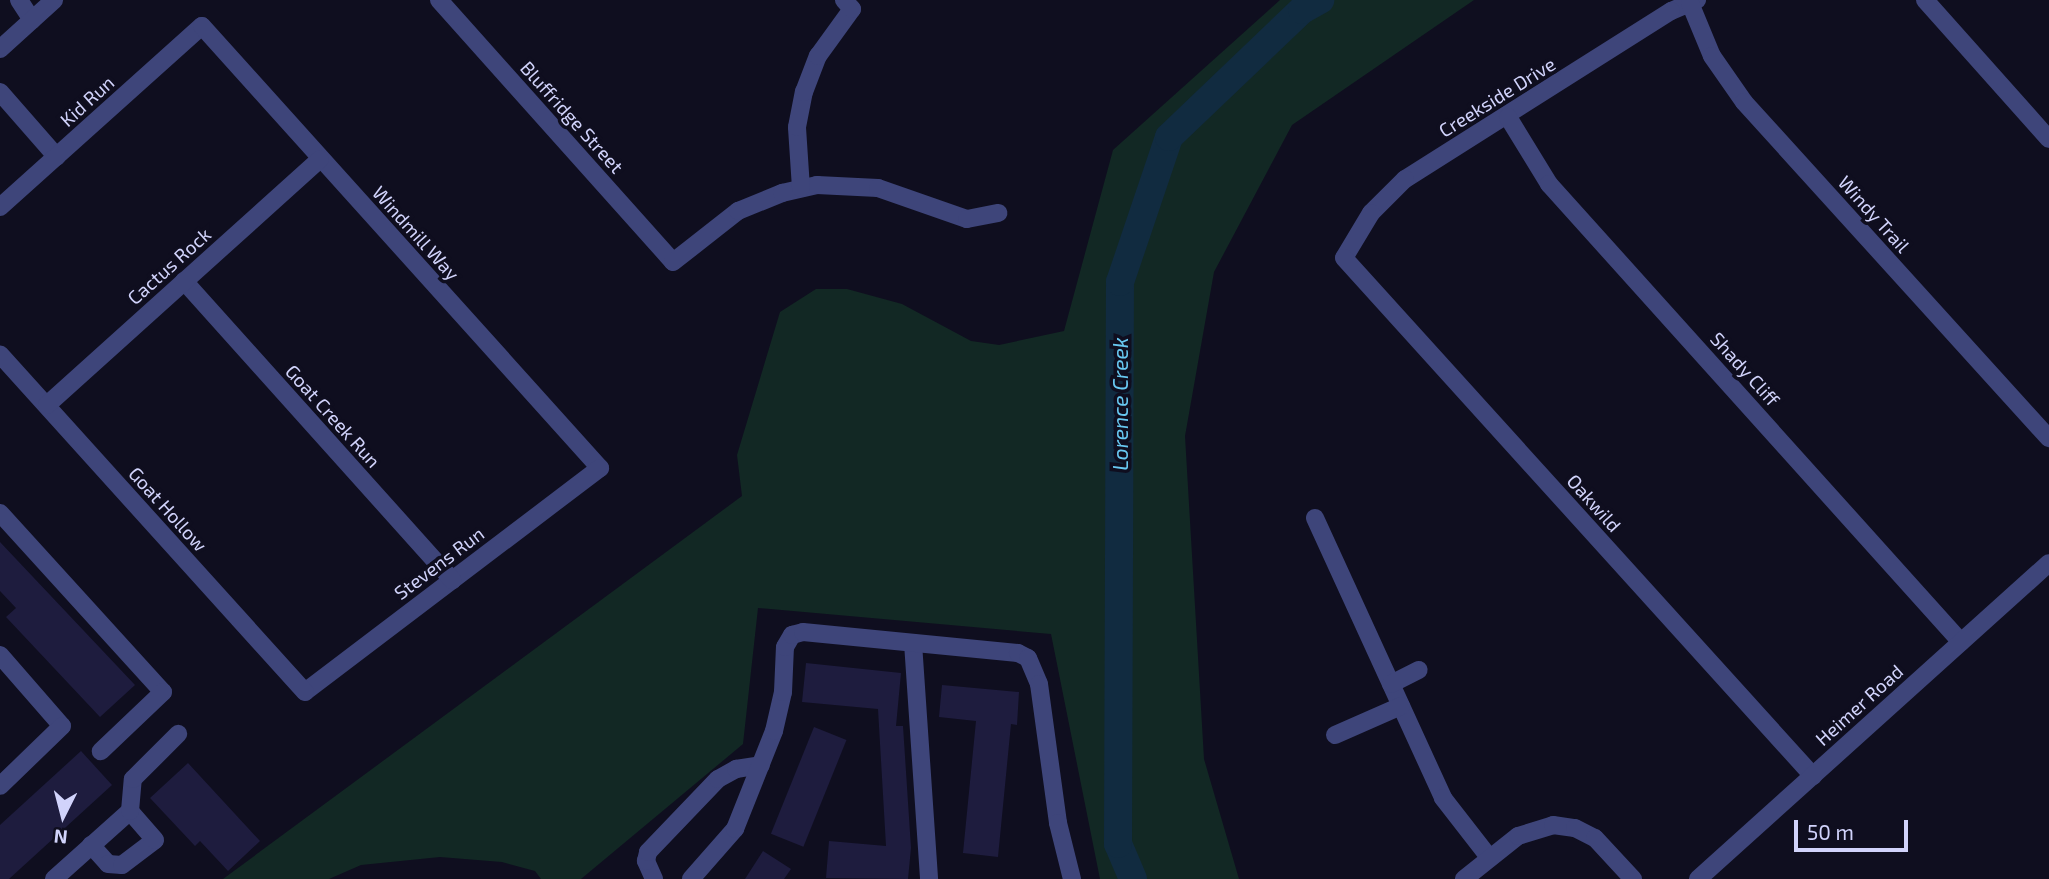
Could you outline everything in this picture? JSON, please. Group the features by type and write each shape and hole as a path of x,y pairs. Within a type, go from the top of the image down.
{"street":[{"path":"19,0 32,20"},
{"path":"0,49 54,0"},
{"name":"Bluffridge Street","path":"439,0 673,262 738,211 801,188"},
{"path":"1924,0 2049,139"},
{"name":"Creekside Drive","path":"1344,258 1371,213 1389,193 1671,10 1694,1"},
{"name":"Windy Trail","path":"1694,1 1712,56 1744,102 2049,438"},
{"path":"848,4 818,56 804,92 797,127 801,188 858,185 898,193 967,219 998,213"},
{"name":"Kid Run","path":"0,207 202,26"},
{"name":"Windmill Way","path":"202,26 600,468"},
{"path":"0,92 57,157"},
{"name":"Shady Cliff","path":"1508,117 1549,184 1961,642"},
{"name":"Cactus Rock","path":"47,405 320,159"},
{"name":"Oakwild","path":"1344,258 1813,776"},
{"name":"Goat Creek Run","path":"184,281 452,580"},
{"name":"Goat Hollow","path":"0,354 304,692"},
{"name":"Stevens Run","path":"304,692 600,468"},
{"path":"0,513 163,692 101,751"},
{"path":"1315,518 1443,798 1489,857"},
{"name":"Heimer Road","path":"1698,879 2049,563"},
{"path":"691,879 735,829 774,732 783,692 785,647 792,635 803,632 1018,653 1035,667 1058,823 1072,879"},
{"path":"913,643 929,879"},
{"path":"0,655 62,726 0,786"},
{"path":"1391,684 1419,670"},
{"path":"1335,735 1401,706"},
{"path":"54,879 130,811 133,779 178,734"},
{"path":"654,879 646,861 648,852 718,779 736,769 761,765"},
{"path":"91,845 108,864 122,865 155,840 130,811"},
{"path":"1464,879 1489,857 1531,829 1575,828 1602,844 1633,879"}],"green space":[{"path":"1280,0 1474,0 1292,125 1214,272 1185,436 1204,759 1239,879 1100,879 1051,634 758,608 743,744 581,879 541,879 535,871 502,862 440,857 361,865 329,879 223,879 742,496 737,455 780,312 816,289 847,289 902,304 971,341 999,345 1064,331 1113,150"}],"building":[{"path":"0,542 135,685 100,717 6,617 16,608 0,591"},
{"path":"806,663 901,673 896,726 903,726 911,848 908,879 826,878 829,841 886,846 878,709 802,702"},
{"path":"942,685 1019,692 1017,725 1011,724 998,857 963,853 976,721 939,717"},
{"path":"814,727 846,740 803,847 771,834"},
{"path":"81,751 112,785 9,879 0,879 0,825"},
{"path":"188,763 260,841 228,871 200,841 195,846 150,798"},
{"path":"763,851 791,869 784,879 745,879"}],"waterway":[{"name":"Lorence Creek","path":"1133,879 1118,844 1120,282 1169,137 1302,10 1320,0"}]}
